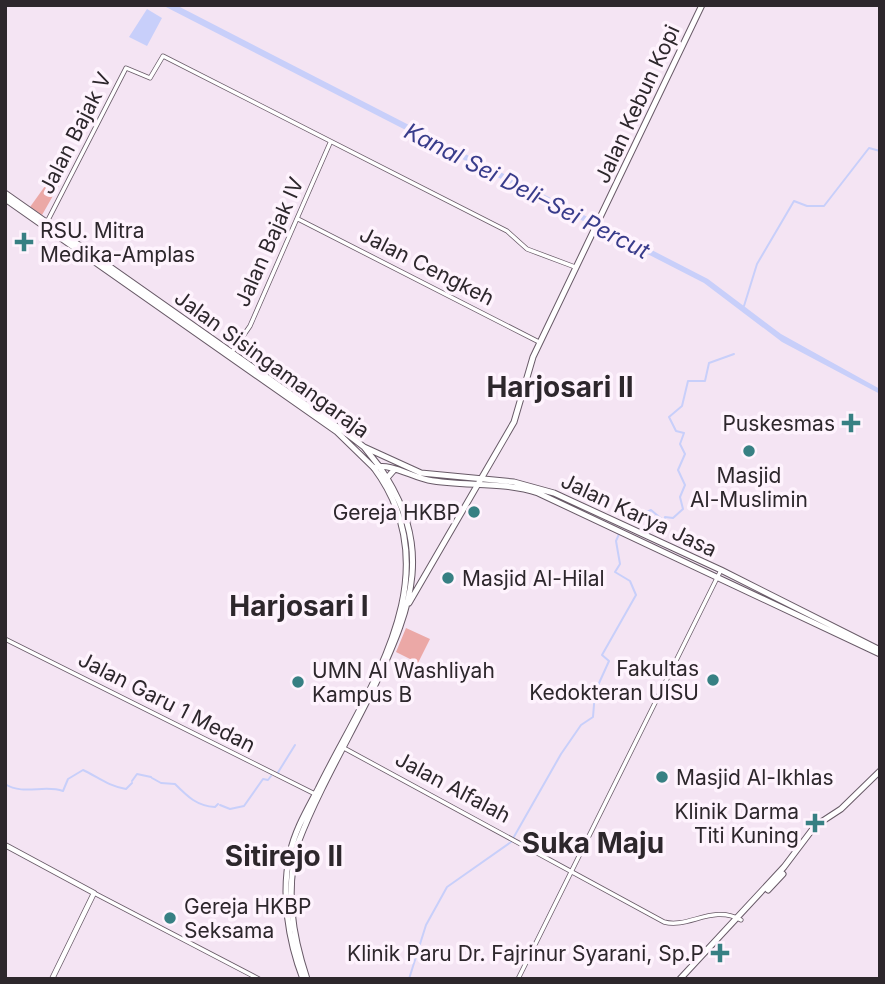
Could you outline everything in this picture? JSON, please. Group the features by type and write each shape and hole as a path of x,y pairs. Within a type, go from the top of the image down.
{"main road":[{"name":"Jalan Kebun Kopi","path":"406,604 420,588 514,422 529,367 702,5"},
{"name":"Jalan Sisingamangaraja","path":"5,193 364,447 394,501 402,525 407,560 406,604"},
{"name":"Jalan Sisingamangaraja","path":"5,199 337,432 387,478 401,506 410,538 411,584 391,652 296,834 287,912 292,941 305,979"},
{"name":"Jalan Karya Jasa","path":"364,447 421,473 524,489 597,517 720,573 880,652"},
{"path":"375,465 386,459"},
{"name":"Jalan Karya Jasa","path":"375,465 432,481 481,481"},
{"path":"387,478 394,470"},
{"path":"411,584 420,588"},
{"name":"Jalan Sisingamangaraja","path":"291,860 342,746"},
{"path":"682,979 739,919 817,828 843,812 879,775"},
{"path":"5,845 94,893 52,979"}],"street":[{"name":"Jalan Bajak V","path":"47,222 126,68 150,78 163,56 330,143"},
{"name":"Jalan Bajak IV","path":"232,352 250,326 330,143"},
{"path":"330,143 511,233 527,249 576,268"},
{"name":"Jalan Cengkeh","path":"298,219 540,343"},
{"path":"518,979 720,573"},
{"name":"Jalan Garu 1 Medan","path":"5,639 315,794"},
{"name":"Jalan Alfalah","path":"342,746 667,923 705,915 739,919"},
{"path":"94,893 259,979"}],"shaded area":[{"path":"53,175 62,180 42,215 30,207"},
{"path":"406,628 430,639 418,663 396,652"}],"water":[{"name":"Kanal Sei Deli–Sei Percut","path":"162,5 176,5 708,279 781,334 880,389 880,394 782,342 704,283"},
{"path":"147,9 162,18 147,46 129,37"}],"waterway":[{"path":"744,306 757,264 794,201 807,206 824,206 869,148 880,151"},
{"path":"631,520 651,510 664,521 665,517 673,518 683,509 680,497 685,485 678,470 685,454 680,444 684,433 676,431 669,417 682,406 688,381 705,381 709,363 734,354"},
{"path":"409,979 426,925 447,887 511,842 561,754 581,725 593,717 595,692 609,661 602,655 636,595 630,581 615,572 620,564 616,541 619,534"},
{"path":"277,774 295,745"},
{"path":"5,784 27,790 63,791 68,779 83,770 120,788 126,789 132,783"},
{"path":"132,781 137,774 151,777"},
{"path":"220,805 230,809 244,806 263,779 268,780 271,776"},
{"path":"152,778 161,783 175,784 203,805 215,807 218,804"}],"place":[{"name":"RSU. Mitra Medika-Amplas","path":"24,242"},
{"name":"Puskesmas","path":"851,423"},
{"name":"Masjid Al-Muslimin","path":"749,451"},
{"name":"Gereja HKBP","path":"474,512"},
{"name":"Masjid Al-Hilal","path":"448,578"},
{"name":"Fakultas Kedokteran UISU","path":"713,680"},
{"name":"UMN Al Washliyah Kampus B","path":"298,682"},
{"name":"Masjid Al-Ikhlas","path":"662,777"},
{"name":"Klinik Darma Titi Kuning","path":"815,823"},
{"name":"Gereja HKBP Seksama","path":"170,918"},
{"name":"Klinik Paru Dr. Fajrinur Syarani, Sp.P","path":"720,953"}],"district":[{"name":"Harjosari II","path":"560,387"},
{"name":"Harjosari I","path":"299,606"},
{"name":"Suka Maju","path":"593,843"},
{"name":"Sitirejo II","path":"284,856"}]}
